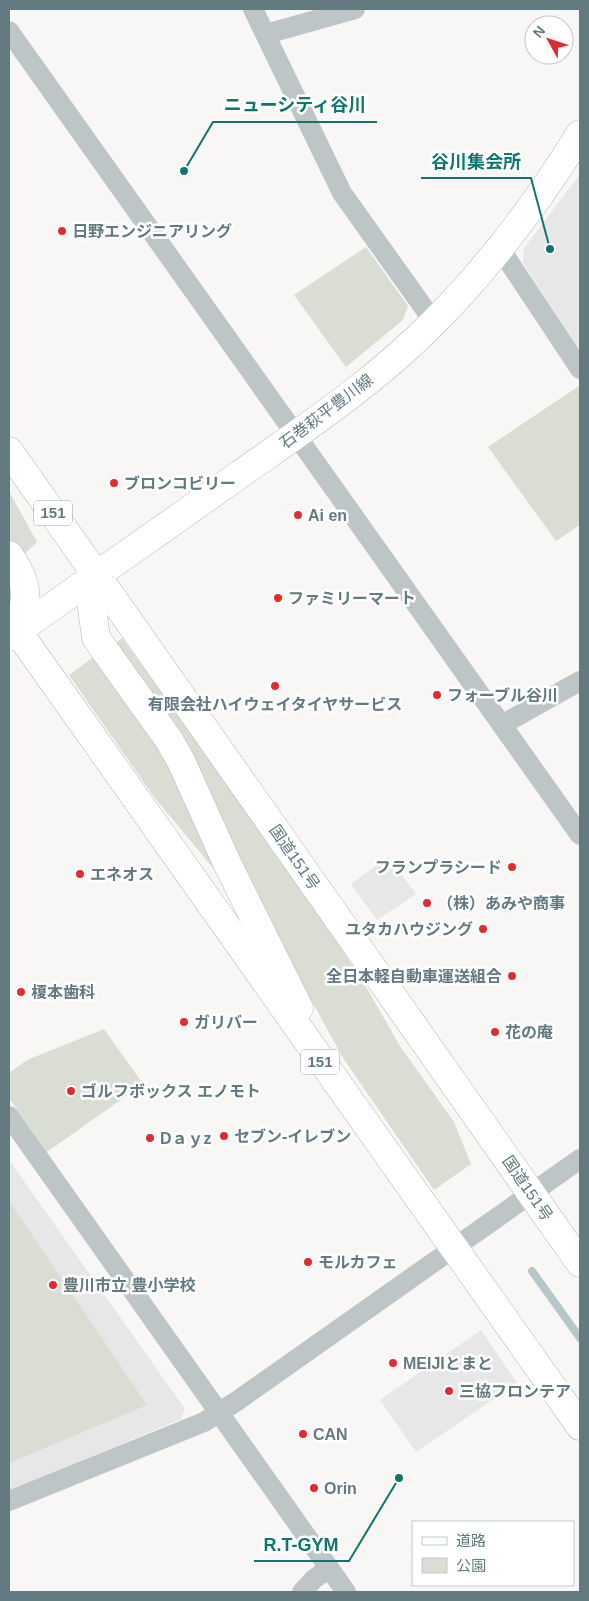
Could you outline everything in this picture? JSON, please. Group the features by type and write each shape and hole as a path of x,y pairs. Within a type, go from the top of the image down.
{"main road":[{"name":"石巻萩平豊川線","path":"12,629 96,575 365,384 434,322 501,250 559,168 580,134"},
{"name":"国道151号","path":"9,451 580,1263"},
{"path":"9,555 23,576 26,604 12,629"},
{"path":"96,575 92,608 96,638 169,740 227,863 337,1085"},
{"name":"151","path":"12,629 580,1426"}],"street":[{"path":"253,9 342,193 434,322"},
{"path":"266,34 355,9"},
{"path":"9,30 580,835"},
{"path":"501,250 580,369"},
{"path":"503,724 580,680"},
{"path":"9,1116 346,1592"},
{"path":"9,1501 204,1422 580,1159"},
{"path":"302,1592 314,1578 329,1568"}],"shaded area":[{"path":"580,174 580,345 577,346 523,263 524,248"},
{"path":"388,857 416,894 377,920 351,884"},
{"name":"豊川市立 豊小学校","path":"9,1160 185,1409 181,1419 9,1491"},
{"name":"三協フロンテア","path":"481,1330 517,1383 416,1452 380,1400"}],"green space":[{"path":"366,247 408,306 403,320 346,367 294,295"},
{"path":"579,386 580,525 556,541 488,447"},
{"path":"9,491 37,542 21,557 9,540"},
{"path":"122,638 282,859 362,980 400,1046 454,1122 471,1164 434,1190 343,1058 116,643"},
{"path":"99,653 173,766 218,874 155,798 69,675"},
{"name":"ゴルフボックス エノモト","path":"104,1029 143,1084 47,1152 9,1098 9,1073 27,1060"},
{"name":"豊川市立 豊小学校","path":"9,1201 147,1405 9,1463"}],"waterway":[{"path":"532,1271 580,1338"}],"place":[{"name":"ニューシティ谷川","path":"184,171"},
{"name":"日野エンジニアリング","path":"62,231"},
{"name":"谷川集会所","path":"550,249"},
{"name":"ブロンコビリー","path":"114,483"},
{"name":"Ai en","path":"298,515"},
{"name":"ファミリーマート","path":"278,598"},
{"name":"有限会社ハイウェイタイヤサービス","path":"275,686"},
{"name":"フォーブル谷川","path":"437,695"},
{"name":"フランプラシード","path":"512,867"},
{"name":"エネオス","path":"80,874"},
{"name":"（株）あみや商事","path":"427,903"},
{"name":"ユタカハウジング","path":"483,929"},
{"name":"全日本軽自動車運送組合","path":"512,976"},
{"name":"榎本歯科","path":"21,992"},
{"name":"ガリバー","path":"184,1022"},
{"name":"花の庵","path":"495,1032"},
{"name":"ゴルフボックス エノモト","path":"71,1091"},
{"name":"セブン-イレブン","path":"224,1136"},
{"name":"Dａｙz","path":"150,1138"},
{"name":"モルカフェ","path":"308,1262"},
{"name":"豊川市立 豊小学校","path":"53,1285"},
{"name":"MEIJIとまと","path":"393,1363"},
{"name":"三協フロンテア","path":"449,1391"},
{"name":"CAN","path":"303,1434"},
{"name":"R.T-GYM","path":"399,1478"},
{"name":"Orin","path":"314,1488"}]}
